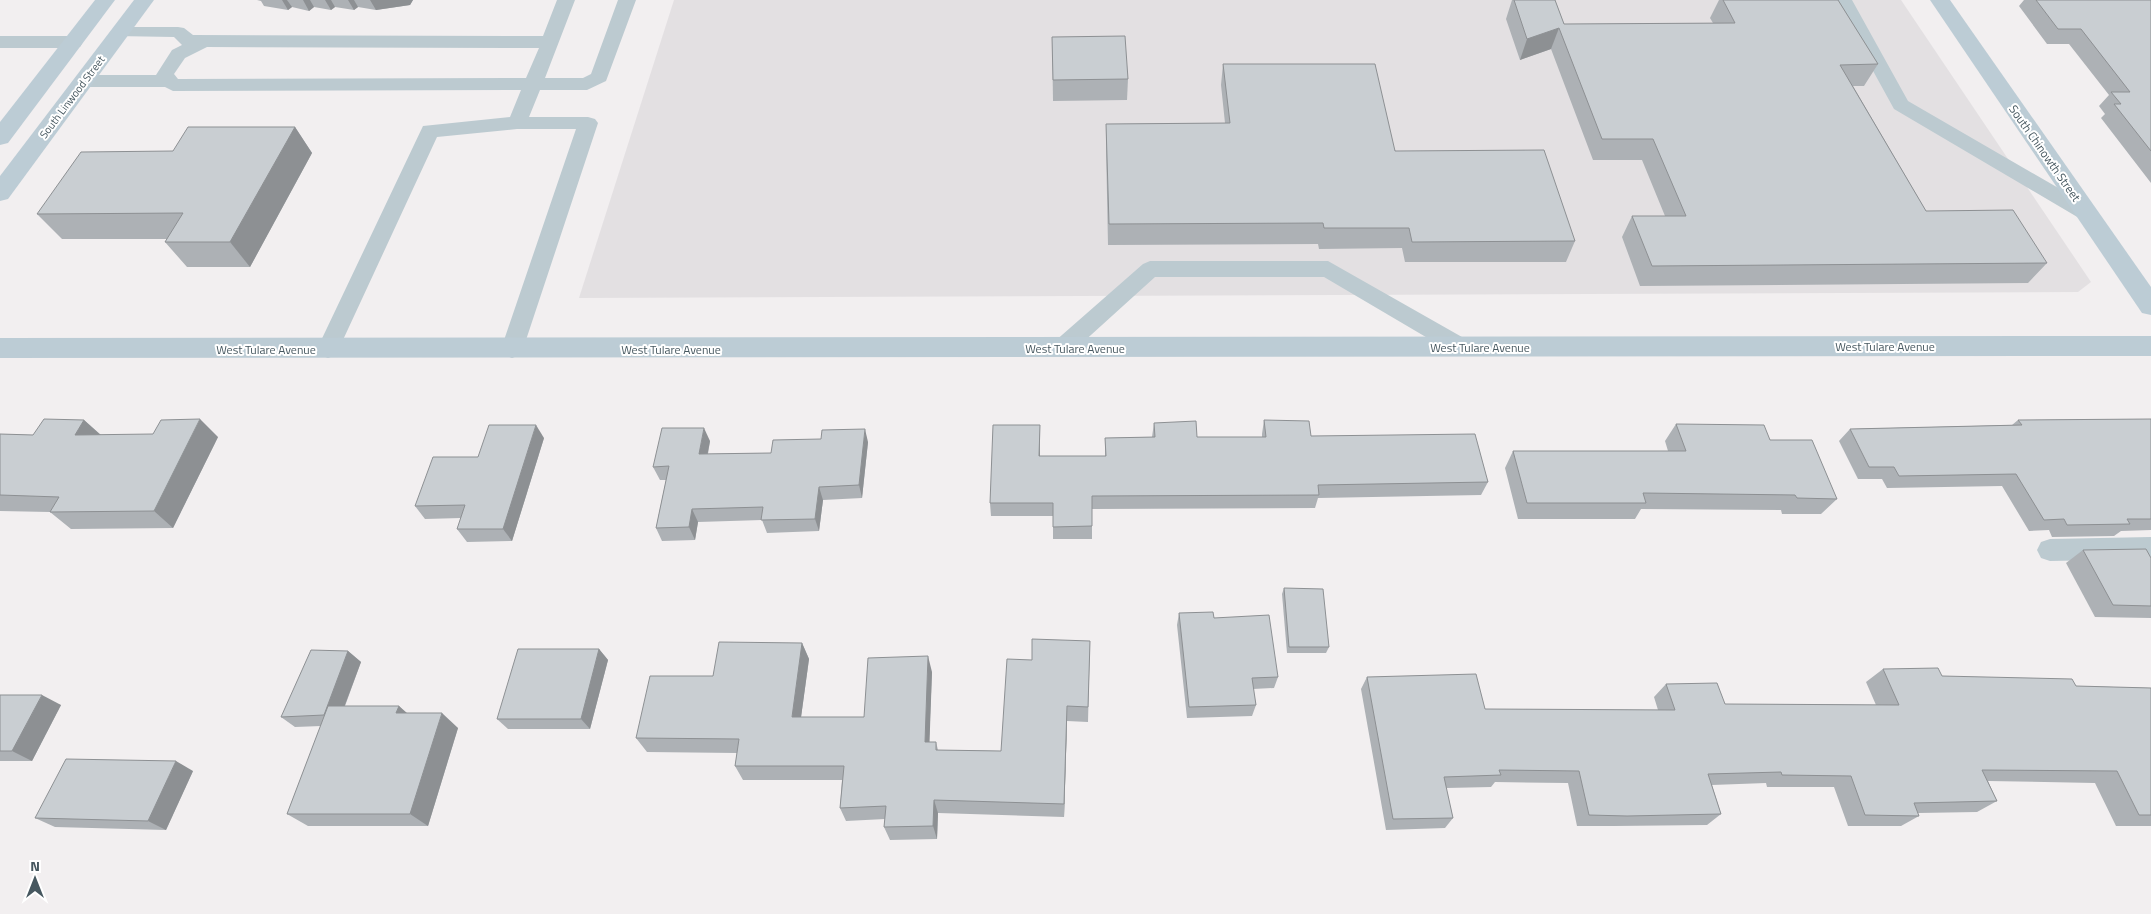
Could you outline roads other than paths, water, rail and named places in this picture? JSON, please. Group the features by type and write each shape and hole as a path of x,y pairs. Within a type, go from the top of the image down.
{"street":[{"path":"0,138 105,0"},
{"name":"South Chinowth Street","path":"1940,0 2151,306"},
{"path":"0,42 73,42 98,37 140,6"},
{"name":"South Linwood Street","path":"0,193 140,6"},
{"name":"West Tulare Avenue","path":"0,348 2151,346"}],"lane":[{"path":"517,123 566,0"},
{"path":"204,41 178,54 165,74 173,85 587,84 599,77 627,0"},
{"path":"1843,0 1901,105 2086,213"},
{"path":"121,32 178,32 189,41 550,42"},
{"path":"84,81 170,81"},
{"path":"328,349 430,131 517,123 588,123 512,349"},
{"path":"1062,348 1150,269 1328,269 1461,347"},
{"path":"2050,550 2151,548"}]}
